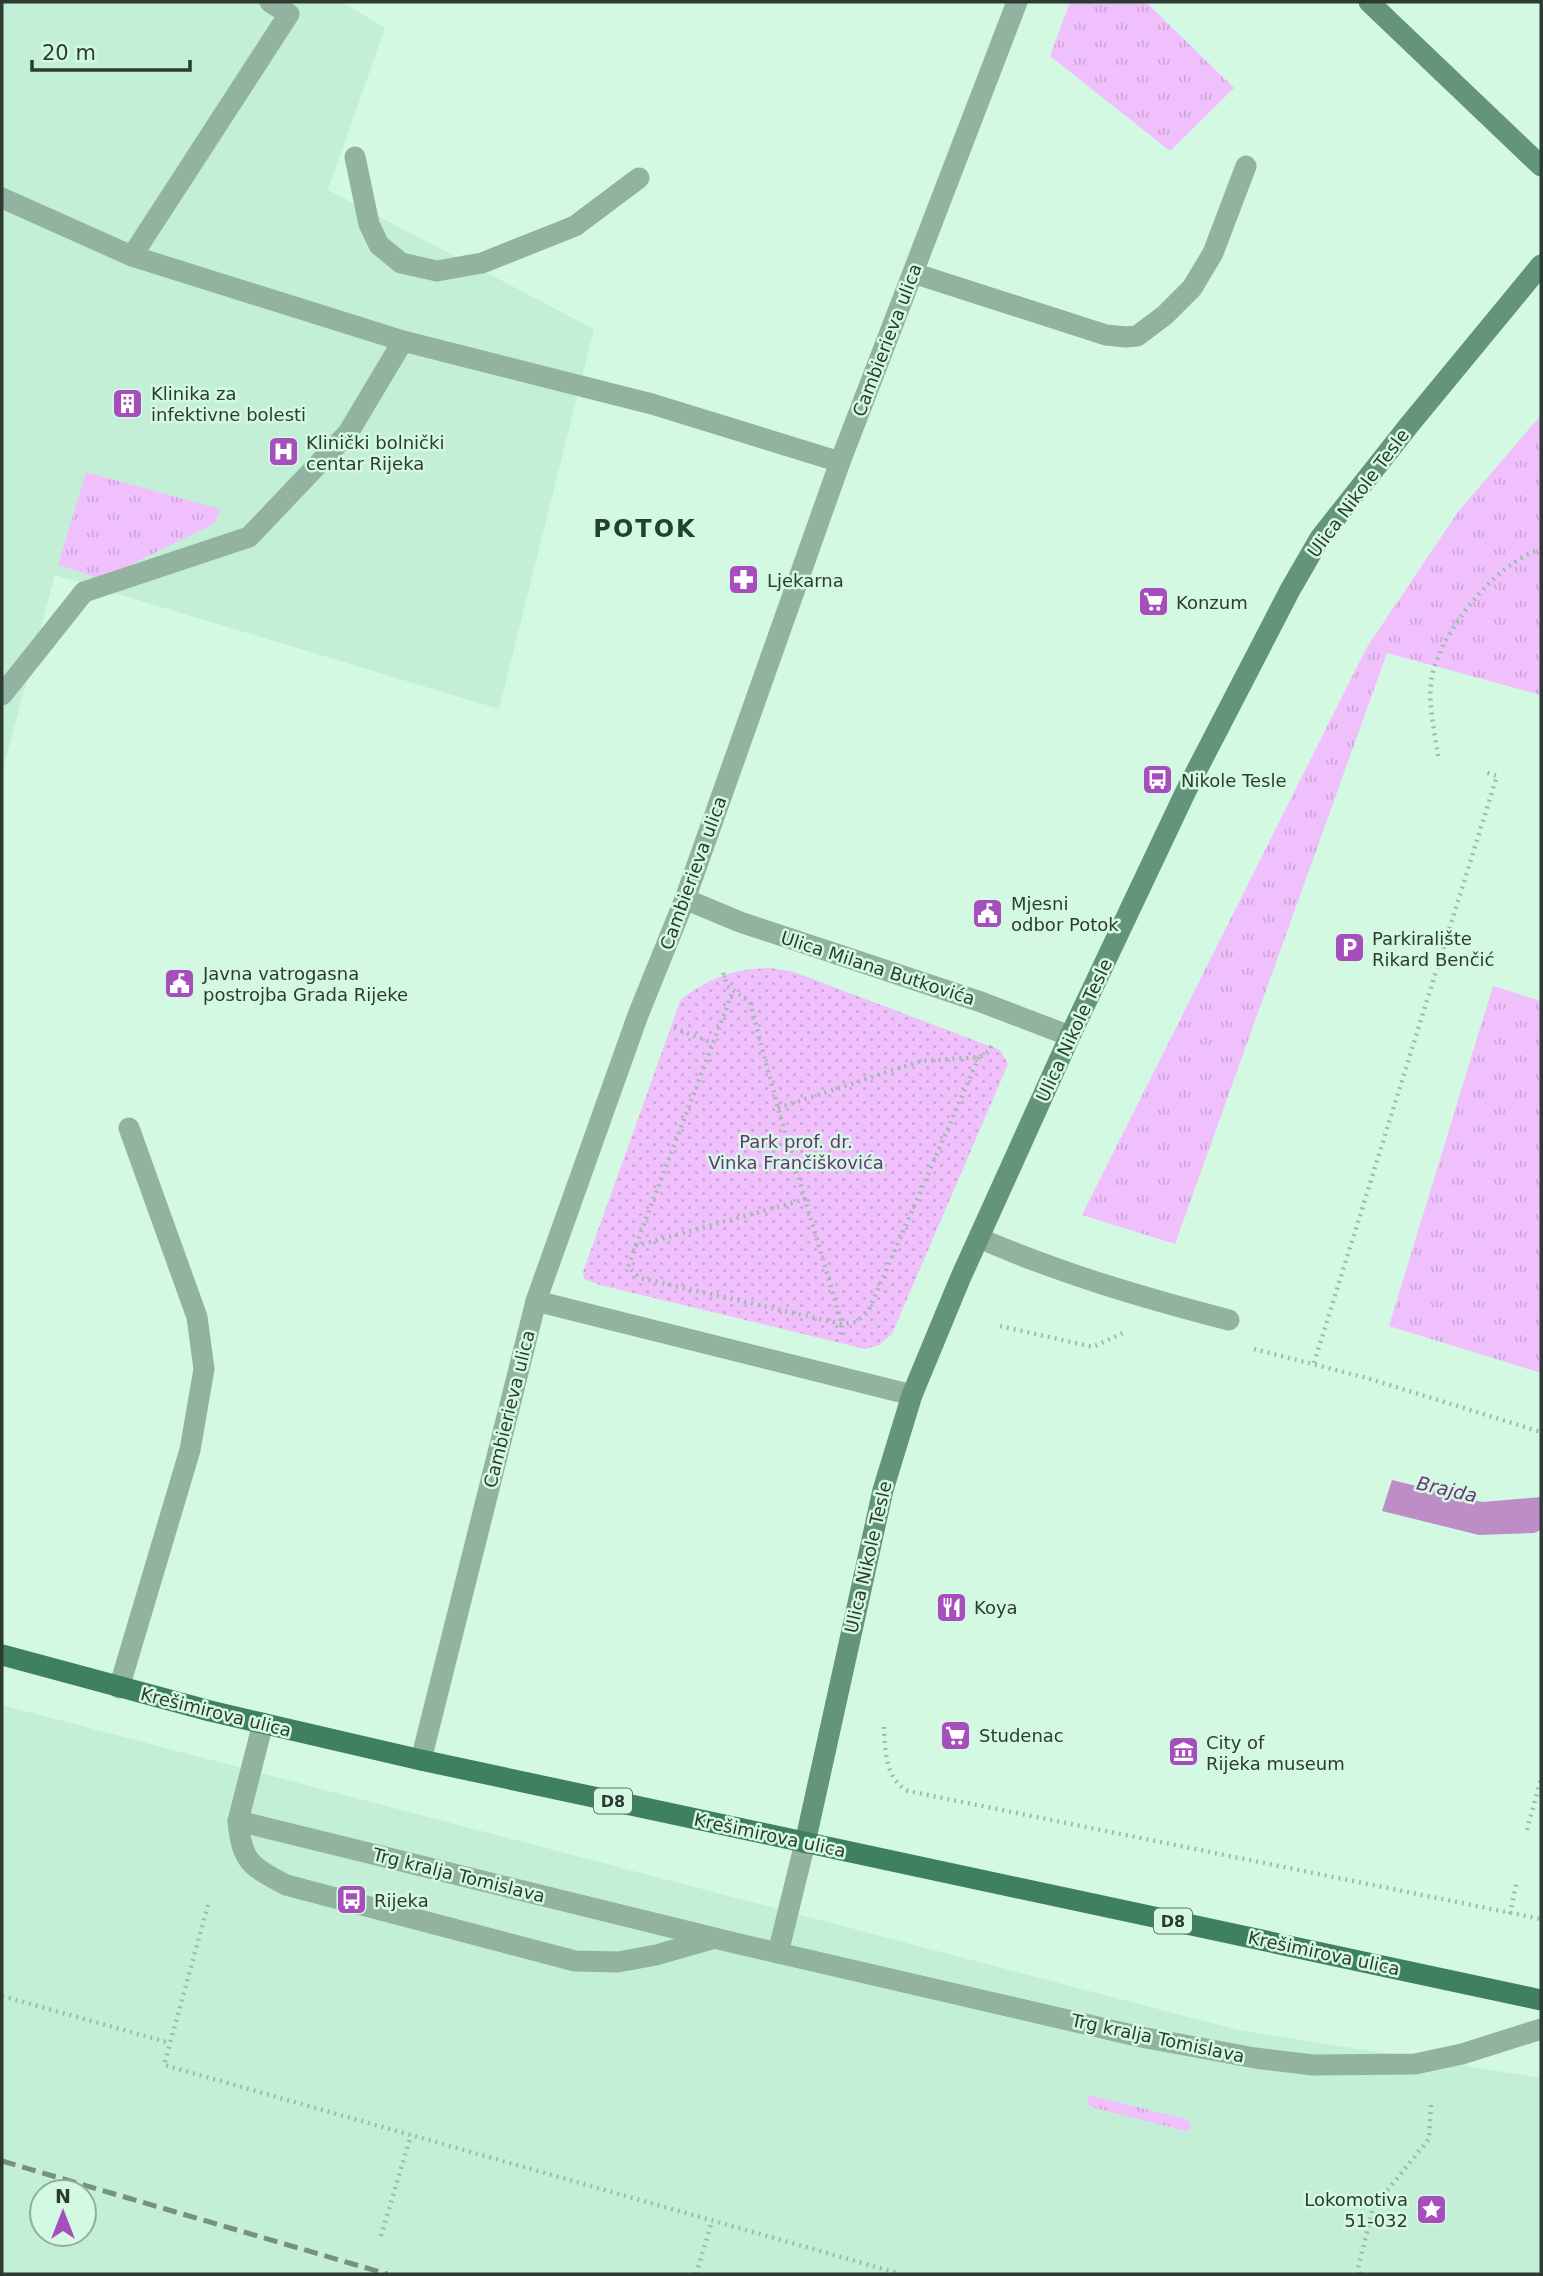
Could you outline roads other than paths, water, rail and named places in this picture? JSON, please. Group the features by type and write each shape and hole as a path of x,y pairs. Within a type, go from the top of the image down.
{"main road":[{"path":"1369,2 1541,166"},
{"name":"Ulica Nikole Tesle","path":"805,1843 883,1490 912,1395 979,1237 1070,1036 1186,791 1290,590 1320,538 1541,265"},
{"name":"Krešimirova ulica","path":"2,1655 119,1688 421,1760 1541,2000"}],"street":[{"path":"132,256 289,14 270,2"},
{"name":"Cambierieva ulica","path":"421,1760 537,1301 638,1015 685,899 841,462 1017,2"},
{"path":"355,157 369,224 379,245 401,263 437,271 482,263 575,226 639,178"},
{"path":"913,273 1106,335 1137,335 1165,316 1192,288 1204,270 1246,166"},
{"path":"2,198 132,256 403,341 652,404 841,462"},
{"path":"2,695 84,592 249,537 348,433 403,341"},
{"name":"Ulica Milana Butkovića","path":"685,899 740,922 968,998 1070,1036"},
{"path":"119,1688 190,1450 204,1369 197,1317 129,1128"},
{"path":"979,1237 1032,1261 1170,1305 1229,1320"},
{"path":"537,1301 912,1395"},
{"path":"263,1723 238,1821 240,1843 246,1858 262,1872 286,1885 575,1961 618,1962 656,1955 714,1938"},
{"name":"Trg kralja Tomislava","path":"238,1821 778,1953 1141,2037 1255,2058 1313,2065 1415,2064 1462,2054 1541,2029"},
{"path":"778,1953 805,1843"}],"railway":[{"path":"2,2161 387,2274"}],"place":[{"name":"Klinika za infektivne bolesti","path":"128,403"},
{"name":"Klinički bolnički centar Rijeka","path":"283,452"},
{"name":"Ljekarna","path":"744,580"},
{"name":"Konzum","path":"1153,602"},
{"name":"Nikole Tesle","path":"1158,780"},
{"name":"Mjesni odbor Potok","path":"988,913"},
{"name":"Parkiralište Rikard Benčić","path":"1349,948"},
{"name":"Javna vatrogasna postrojba Grada Rijeke","path":"180,983"},
{"name":"Koya","path":"951,1607"},
{"name":"Studenac","path":"956,1735"},
{"name":"City of Rijeka museum","path":"1183,1752"},
{"name":"Rijeka","path":"351,1900"},
{"name":"Lokomotiva 51-032","path":"1431,2209"}],"district":[{"name":"POTOK","path":"645,529"}],"park label":[{"name":"Park prof. dr. Vinka Frančiškovića","path":"796,1151"}],"water label":[{"name":"Brajda","path":"1447,1489"}]}
